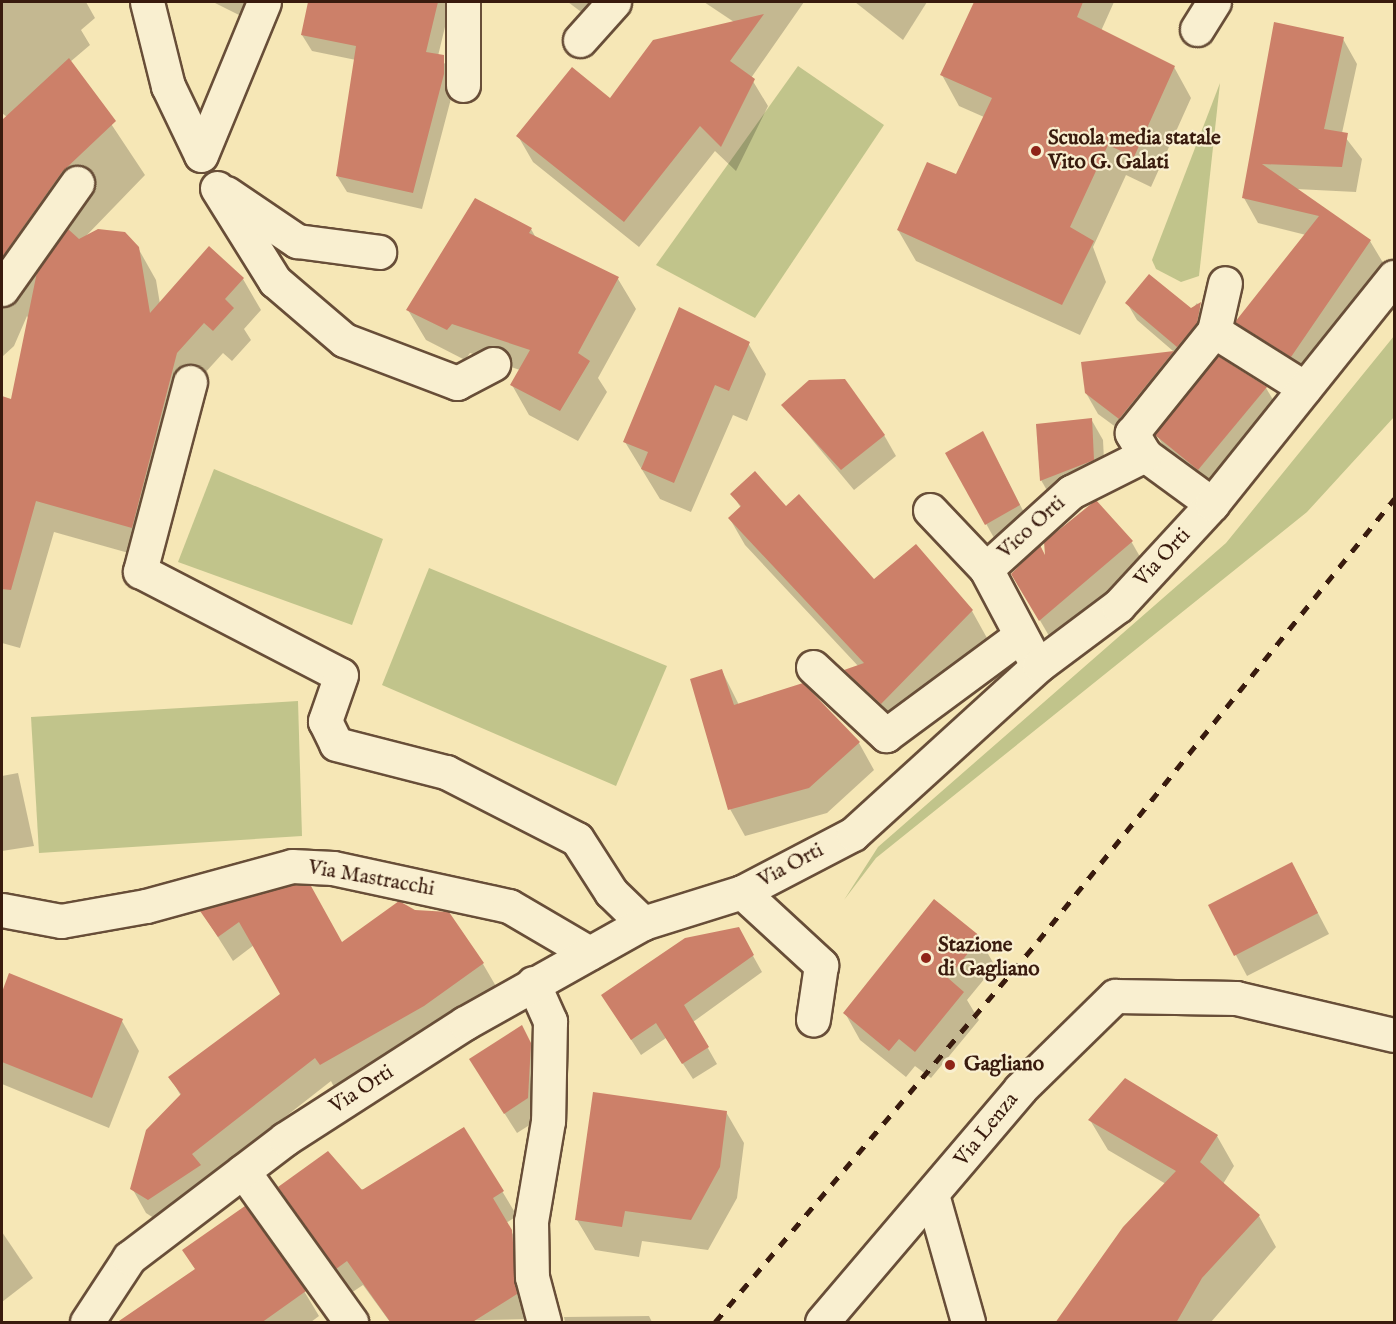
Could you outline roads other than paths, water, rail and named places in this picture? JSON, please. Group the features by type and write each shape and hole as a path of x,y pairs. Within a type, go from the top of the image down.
{"street":[{"path":"147,2 168,86 218,188 275,281 344,340 458,383 493,364"},
{"path":"201,155 264,2"},
{"path":"463,2 463,85"},
{"path":"580,40 614,2"},
{"path":"1197,29 1214,2"},
{"path":"2,289 77,183"},
{"path":"218,188 297,241 379,252"},
{"name":"Via Orti","path":"87,1323 129,1258 243,1171 533,983 643,923 742,892 853,834 1039,665 1118,606 1212,504 1395,277"},
{"path":"1212,504 1145,454 1132,433 1214,331 1225,283"},
{"path":"1214,331 1305,388"},
{"path":"190,382 140,571 341,675 325,721 336,744 446,772 577,839 611,892 643,923"},
{"name":"Vico Orti","path":"1039,665 1020,636 986,569 1071,492 1145,454"},
{"path":"930,510 986,569"},
{"path":"813,667 886,735 1020,636"},
{"name":"Via Mastracchi","path":"2,910 61,921 146,906 292,866 333,868 508,906 590,953"},
{"path":"742,892 821,965 813,1019"},
{"path":"533,983 550,1021 548,1121 531,1221 532,1277 544,1323"},
{"name":"Via Lenza","path":"822,1323 933,1198 1020,1089 1115,996 1236,998 1395,1035"},
{"path":"243,1171 351,1323"},
{"path":"933,1198 968,1323"}],"railway":[{"path":"715,1322 1038,941 1394,499"}],"place":[{"name":"Scuola media statale Vito G. Galati","path":"1036,151"},
{"name":"Stazione di Gagliano","path":"926,958"},
{"name":"Gagliano","path":"950,1065"}]}
